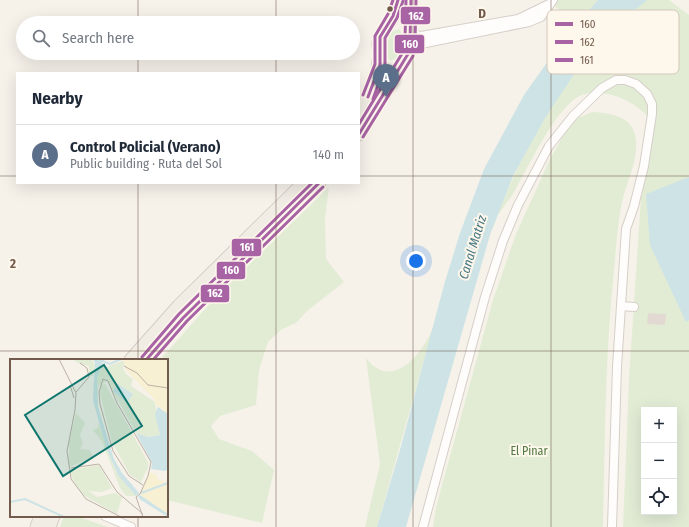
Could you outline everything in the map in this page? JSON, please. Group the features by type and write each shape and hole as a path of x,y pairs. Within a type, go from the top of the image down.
{"main road":[{"path":"360,111 375,82 380,56 379,44 384,31 393,16 398,0"},
{"path":"360,132 403,63 410,48 412,0"},
{"path":"384,31 390,26 398,24 410,32"},
{"path":"380,56 390,69 395,69 403,63"},
{"path":"132,359 179,306 303,184"},
{"path":"147,359 183,318 318,184"},
{"path":"38,527 41,517"},
{"path":"49,527 53,517"}],"street":[{"path":"410,32 421,36 518,19 533,13 552,1"},
{"path":"403,63 414,48 421,44 529,22 541,16 552,1"},
{"path":"423,527 485,297 503,241 518,205 549,146 573,116 602,88 616,80 625,80 636,84 647,94 652,104 652,114 644,166 634,206 626,229 620,306 612,527"},
{"path":"620,306 634,307"},
{"path":"106,517 131,527"}],"green space":[{"path":"558,0 598,0 589,10 560,10 555,7"},
{"path":"647,0 669,0 689,15 689,527 623,527 629,379 641,198 654,124 635,106 618,97 597,93 582,95 572,101 553,124 543,139 513,194 497,216 523,157 557,97 573,74 679,74 679,10 634,10"},
{"path":"399,29 403,36 402,48 396,59 390,61 386,50 387,43 392,32"},
{"name":"El Pinar","path":"592,112 607,113 620,117 631,126 636,140 635,157 620,215 611,303 606,399 603,527 433,527 436,507 493,300 516,234 550,159 563,136 578,118"},
{"path":"329,187 325,219 326,259 344,282 307,311 296,323 282,329 268,342 259,370 256,405 220,416 211,426 219,439 252,451 274,470 262,523 168,500 168,359 161,359 214,299"},
{"path":"433,328 377,527 365,527 380,464 366,358 376,368 386,371 396,370 405,366 422,348"},
{"path":"64,517 79,517 108,527 60,527"}],"water":[{"name":"Canal Matriz","path":"598,0 647,0 635,10 589,10"},
{"name":"Canal Matriz","path":"547,62 547,74 574,74 545,118 513,176 490,235 406,527 377,527 400,450 444,285 460,233 484,169 524,95"},
{"path":"689,177 689,320 686,322 650,245 646,194"}],"building":[{"path":"648,313 666,314 665,325 647,324"}],"transit line":[{"name":"161","path":"363,95 375,64 375,36 388,14 393,0"},
{"name":"160","path":"368,97 380,65 380,37 393,16 398,0"},
{"name":"161","path":"360,122 403,52 405,40 406,0"},
{"name":"160","path":"360,132 408,54 410,41 411,0"},
{"name":"162","path":"363,137 413,56 416,0"},
{"name":"162","path":"373,99 385,66 385,38 397,18 403,1"},
{"name":"161","path":"142,357 179,314 311,184"},
{"name":"160","path":"147,359 183,318 318,184"},
{"name":"162","path":"154,359 187,321 323,187"}],"place":[{"name":"Control Policial (Verano)","path":"386,97"}]}
